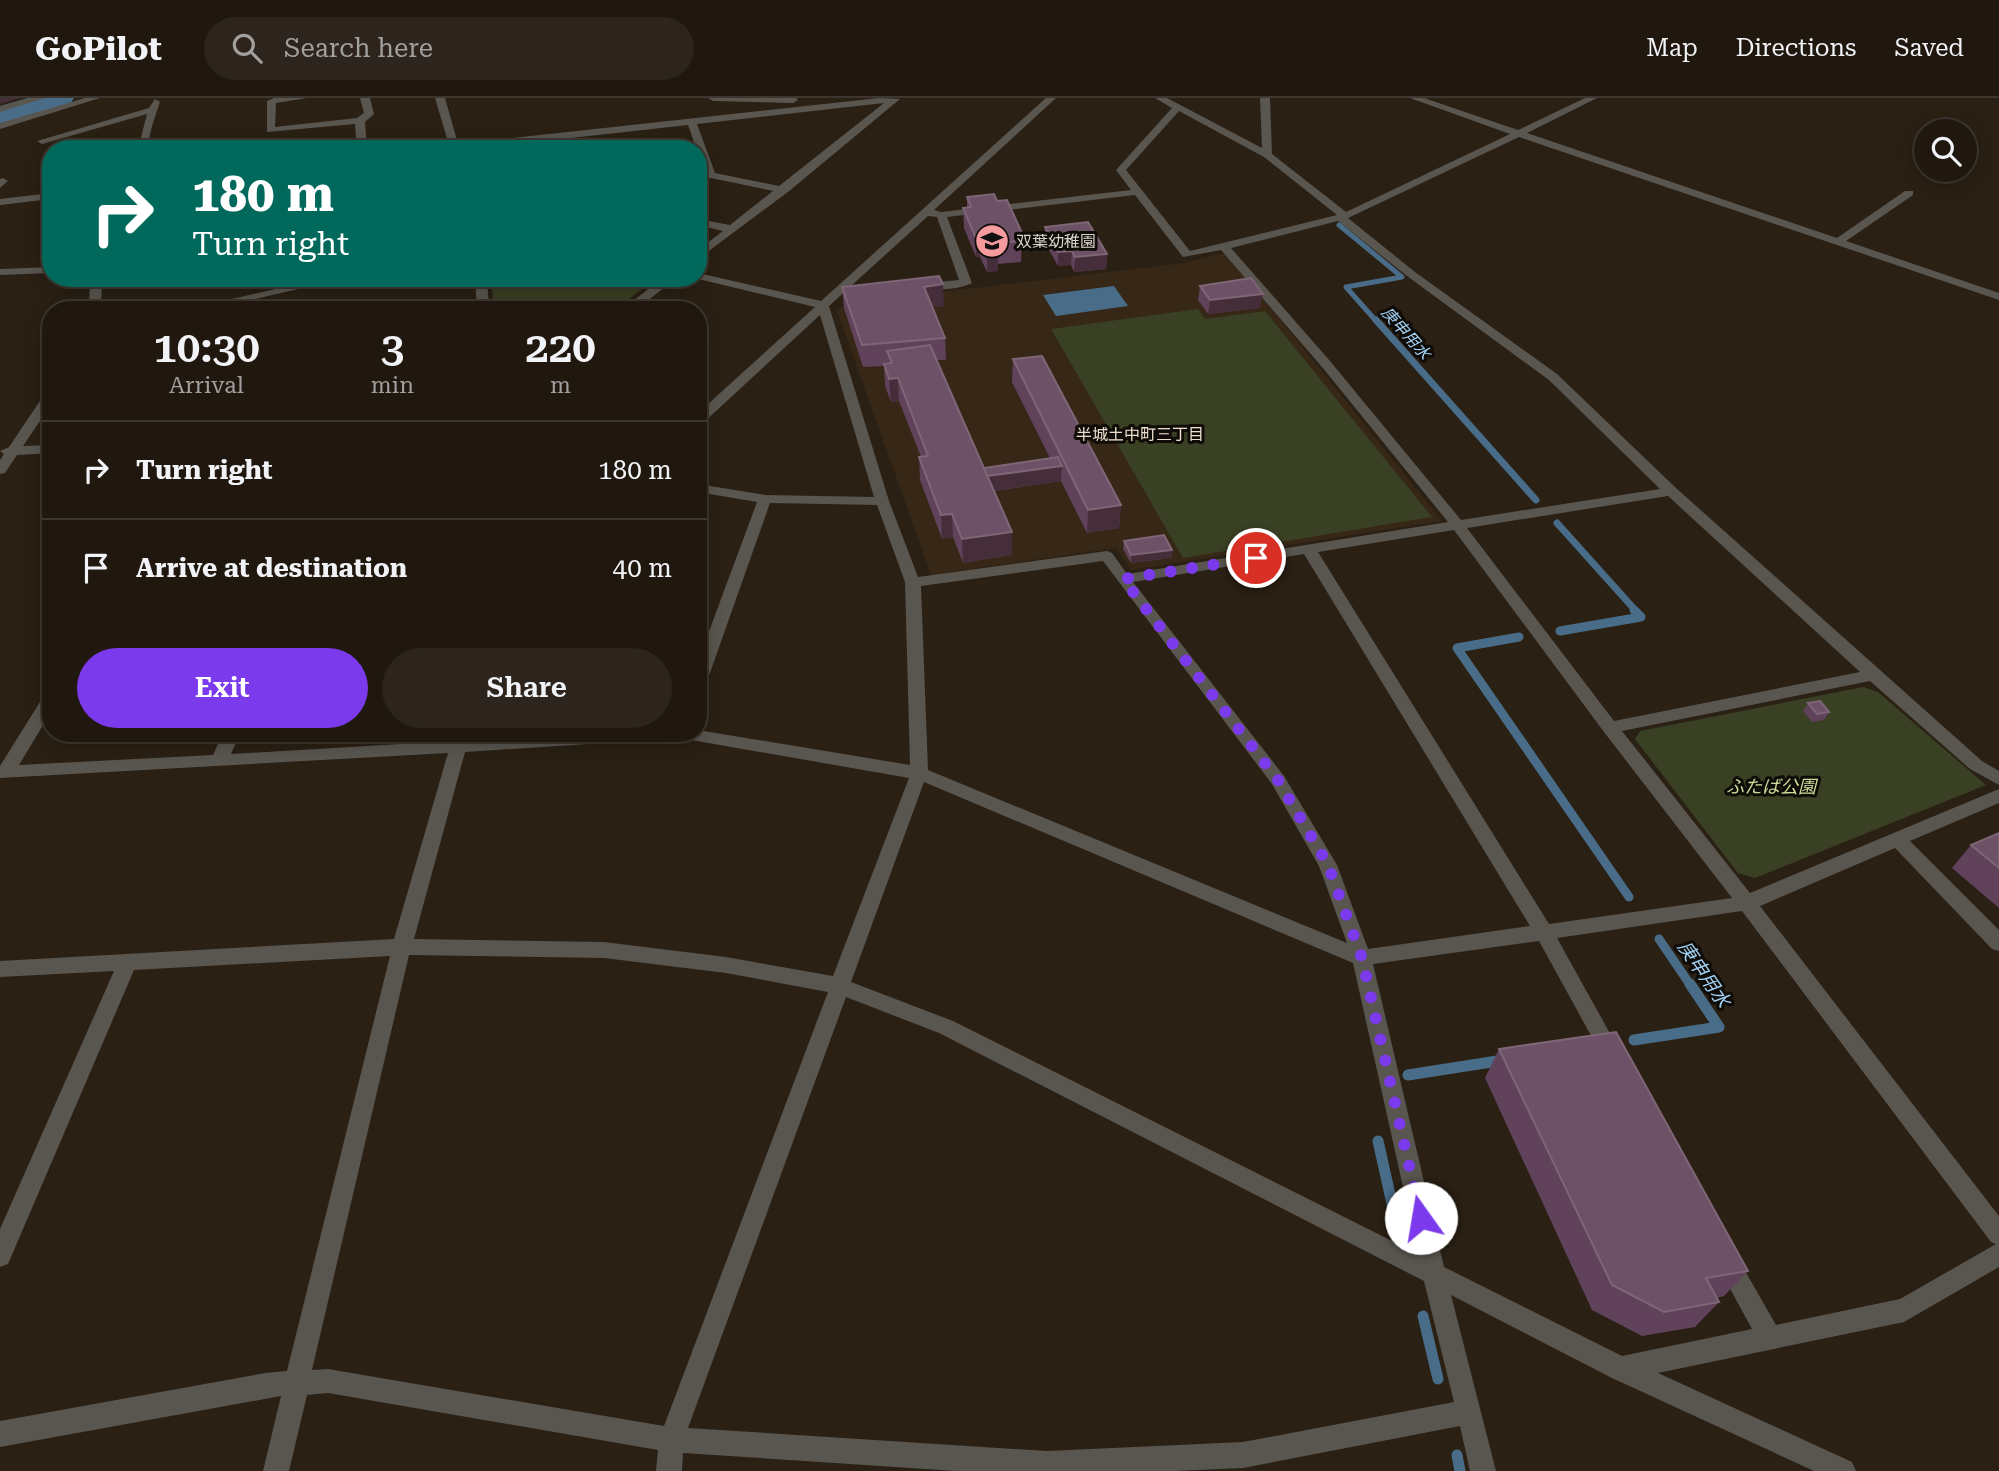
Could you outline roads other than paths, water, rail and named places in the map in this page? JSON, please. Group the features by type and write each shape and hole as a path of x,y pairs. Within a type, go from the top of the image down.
{"street":[{"path":"0,109 40,98"},
{"path":"0,126 95,98"},
{"path":"144,140 156,98"},
{"path":"302,98 272,102 270,130 360,121 369,114 365,98"},
{"path":"440,98 453,140"},
{"path":"713,98 794,100 806,108"},
{"path":"528,140 896,98"},
{"path":"707,249 896,98"},
{"path":"707,412 1051,98"},
{"path":"1160,98 1267,155 1411,274 1553,377 1671,491 1873,675 1976,765 1999,779"},
{"path":"1265,98 1267,155"},
{"path":"1415,98 1999,297"},
{"path":"1178,107 1121,170 1187,255 1225,248 1343,217 1592,98"},
{"path":"45,140 153,109"},
{"path":"360,121 361,140"},
{"path":"692,122 698,140"},
{"path":"707,166 710,175"},
{"path":"707,176 783,190"},
{"path":"926,212 941,215 1138,192"},
{"path":"1838,242 1909,193"},
{"path":"0,202 42,197"},
{"path":"929,286 966,283 941,215"},
{"path":"707,224 732,229"},
{"path":"1225,248 1326,364 1458,526 1999,1234"},
{"path":"0,272 42,270"},
{"path":"707,278 828,301 860,294"},
{"path":"249,299 301,287"},
{"path":"640,301 658,287"},
{"path":"669,1471 671,1440 919,773 913,582 882,502 828,301"},
{"path":"0,470 7,451 42,406"},
{"path":"7,451 42,449"},
{"path":"707,489 765,499 882,502"},
{"path":"1123,579 1671,491"},
{"path":"707,659 765,499"},
{"path":"1309,550 1544,932 1623,1075"},
{"path":"913,582 1107,556 1278,780 1328,865 1362,958 1434,1274 1483,1471"},
{"path":"1610,728 1873,675"},
{"path":"3,772 42,712"},
{"path":"707,738 919,773 1362,958 1747,903 1999,796"},
{"path":"219,761 228,742"},
{"path":"3,772 219,761 437,742"},
{"path":"276,1471 402,947 459,742"},
{"path":"1898,840 1999,943"},
{"path":"0,969 402,947 604,950 726,965 840,986 946,1027 1621,1368 1843,1471"},
{"path":"0,1256 128,961"},
{"path":"1716,1242 1770,1337"},
{"path":"1621,1368 1904,1310 1999,1254"},
{"path":"0,1434 265,1385 328,1381 671,1440 1048,1467 1243,1455 1469,1412"}],"water":[{"path":"1114,286 1128,306 1056,316 1043,295"}],"waterway":[{"path":"0,115 60,98"},
{"name":"庚申用水","path":"1339,225 1402,277 1346,287 1377,322"},
{"name":"庚申用水","path":"1376,320 1536,500"},
{"name":"庚申用水","path":"1557,523 1636,611"},
{"name":"庚申用水","path":"1560,631 1641,617 1634,610"},
{"name":"庚申用水","path":"1519,637 1457,648 1629,897"},
{"name":"庚申用水","path":"1659,939 1691,986"},
{"name":"庚申用水","path":"1634,1040 1719,1027 1690,984"},
{"name":"庚申用水","path":"1408,1075 1504,1060"},
{"name":"庚申用水","path":"1378,1141 1393,1208"},
{"name":"庚申用水","path":"1423,1316 1438,1379"},
{"name":"庚申用水","path":"1457,1455 1460,1471"}],"place":[{"name":"双葉幼稚園","path":"992,241"}],"district":[{"name":"半城土中町三丁目","path":"1140,434"}],"park label":[{"name":"ふたば公園","path":"1771,786"}]}
